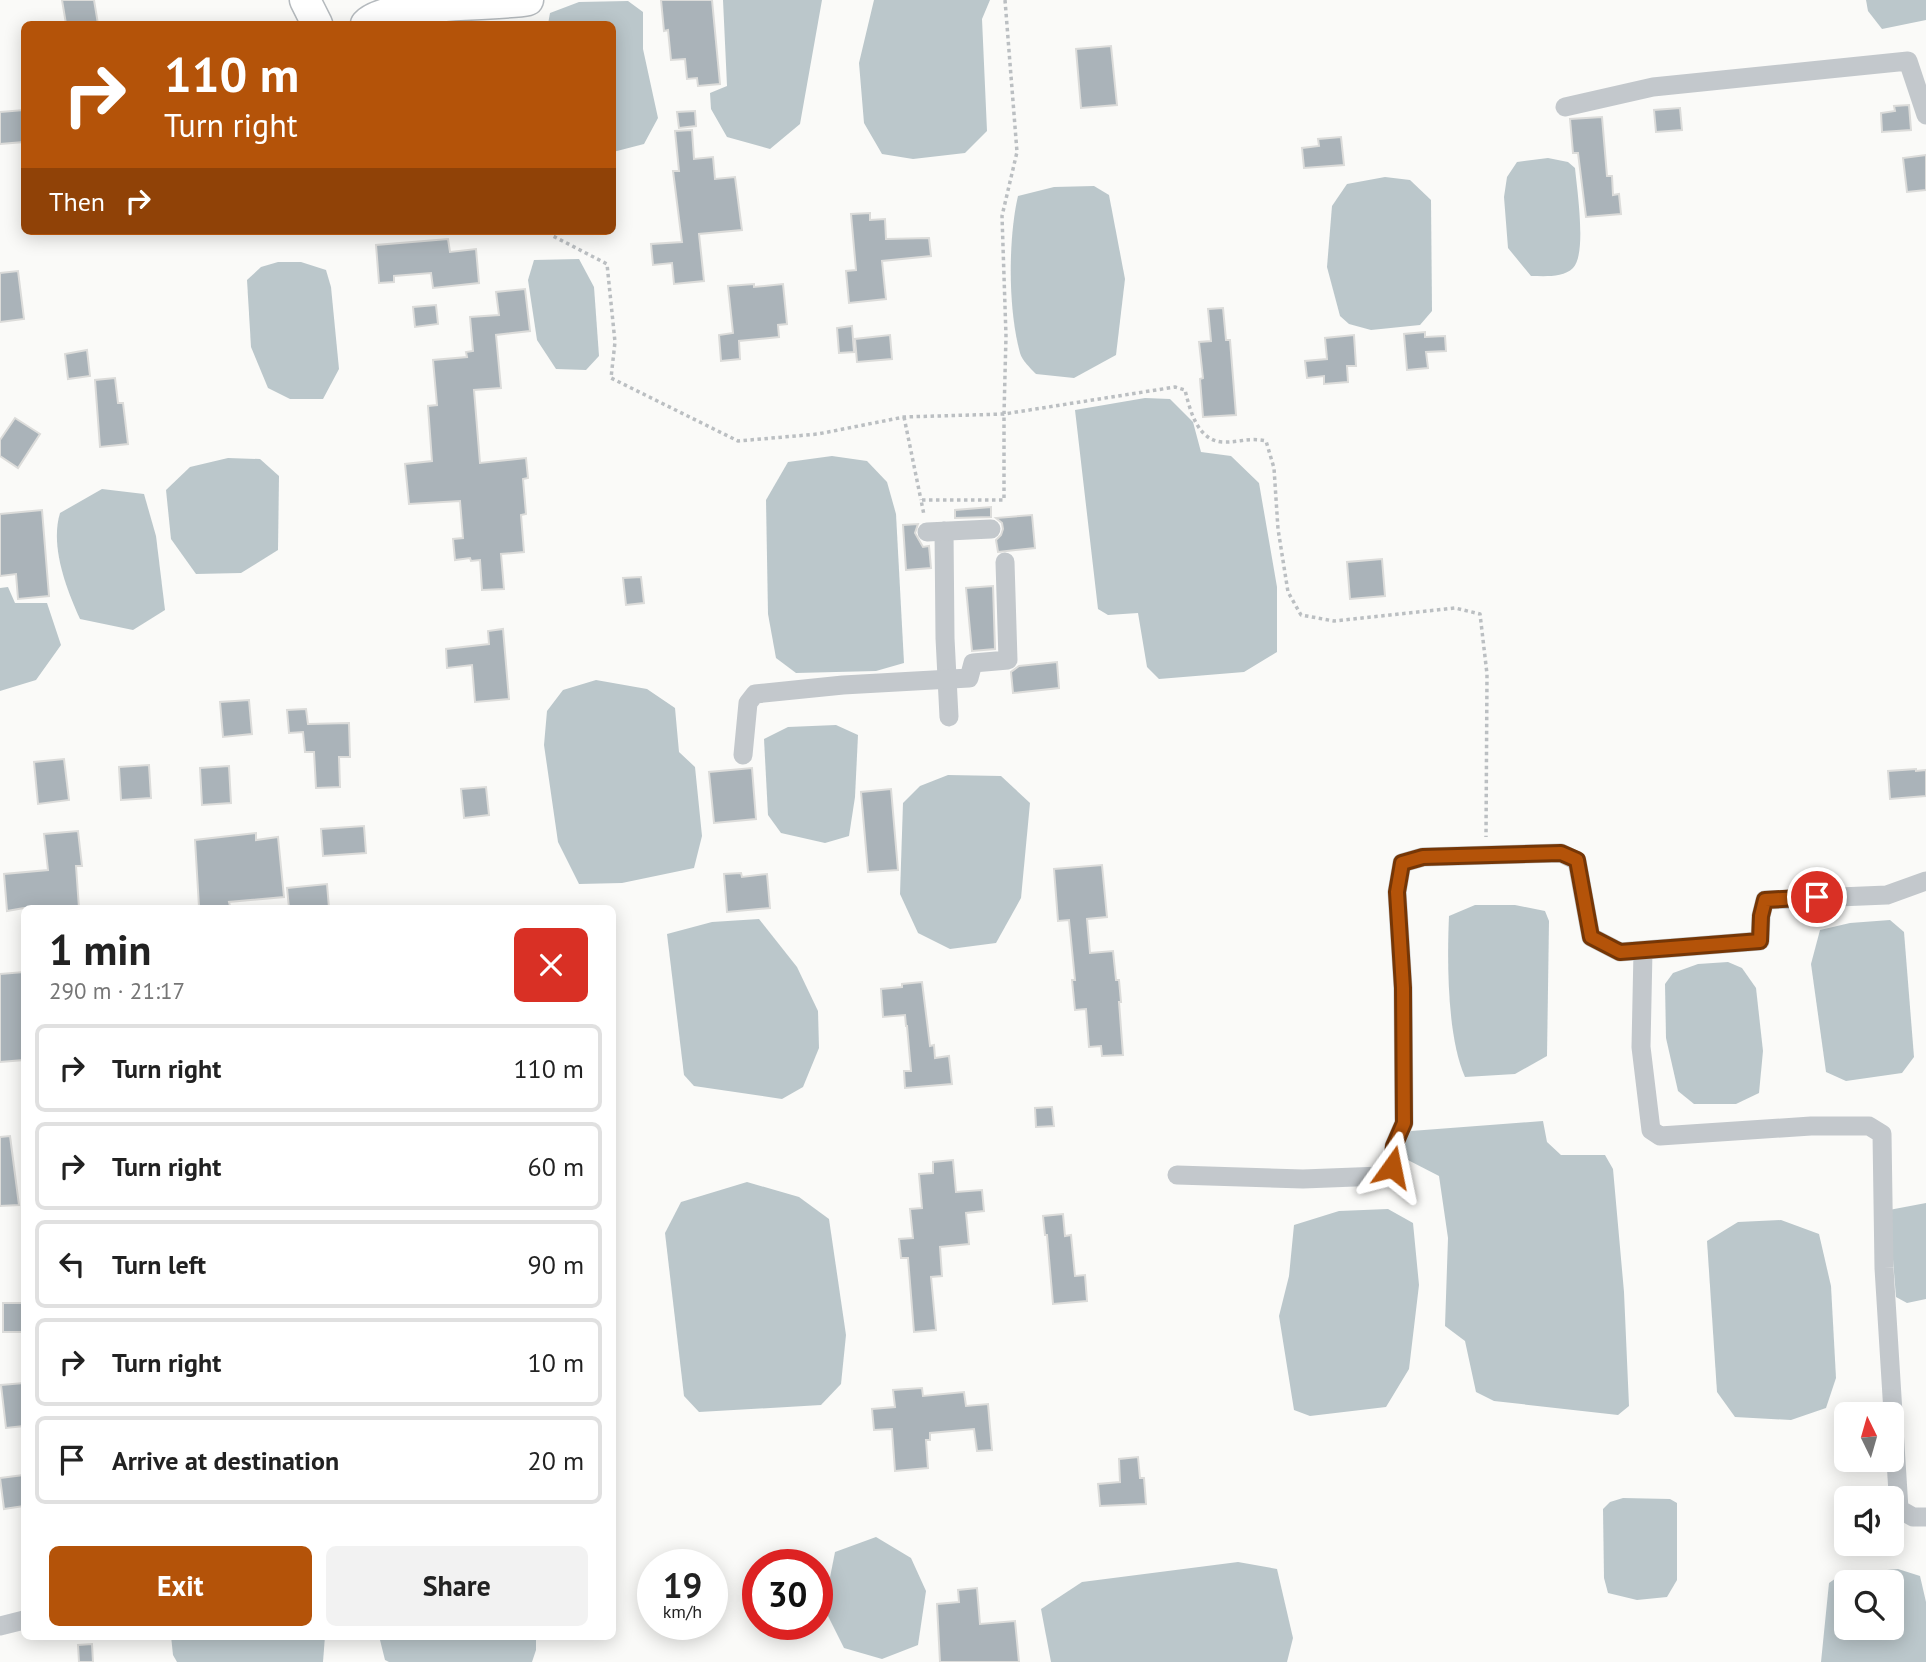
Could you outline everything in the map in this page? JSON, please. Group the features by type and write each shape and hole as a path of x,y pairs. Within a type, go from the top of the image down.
{"main road":[{"path":"305,0 316,21"},
{"path":"369,21 398,11 528,0"}],"street":[{"path":"1566,107 1654,87 1908,61 1926,115"},
{"path":"949,716 935,532 991,529"},
{"path":"743,755 748,703 754,694 843,685 969,678 973,663 1008,660 1005,562"},
{"path":"1177,1175 1303,1179 1381,1176 1392,1167 1394,1146 1404,1123 1403,988 1397,892 1402,863 1423,857 1561,853 1577,860 1591,937 1620,952 1760,941 1765,900 1887,895 1926,881"},
{"path":"1643,951 1641,1047 1651,1130 1660,1136 1811,1126 1869,1126 1882,1134 1884,1268 1899,1509 1913,1517 1926,1517"},
{"path":"0,1626 21,1621"}],"path":[{"path":"921,500 1004,500 1006,336 1002,216 1017,152 1005,0"},
{"path":"551,235 607,264 615,342 611,378 738,441 818,434 904,417 1003,414 1175,387 1185,390 1190,411 1200,430 1219,442 1251,438 1266,441 1274,468 1278,528 1288,592 1301,615 1334,621 1455,608 1480,614 1487,674 1486,854"},
{"path":"904,417 921,500 935,532"}],"shaded area":[{"path":"723,0 822,0 800,124 770,149 727,137 711,109 710,93 727,86"},
{"path":"874,0 990,0 982,19 987,131 965,153 913,159 882,154 864,123 859,63"},
{"path":"1866,0 1926,0 1926,20 1882,29 1868,11"},
{"path":"628,1 643,12 643,49 658,118 644,144 616,151 616,21 549,21 550,13 579,2"},
{"path":"1548,158 1568,162 1575,168 1580,249 1577,261 1569,271 1553,276 1531,276 1508,248 1504,197 1507,177 1517,162"},
{"path":"1385,177 1410,180 1431,200 1432,311 1420,325 1371,330 1349,324 1340,316 1327,267 1332,206 1347,184"},
{"path":"1094,186 1109,195 1125,279 1116,355 1074,378 1036,374 1021,356 1013,316 1011,253 1018,196 1054,187"},
{"path":"579,259 594,287 599,356 586,370 556,369 537,340 528,280 534,260"},
{"path":"278,262 301,262 326,270 331,287 339,369 323,399 290,399 268,388 251,347 247,280 261,267"},
{"path":"1145,398 1170,399 1193,422 1201,452 1231,456 1259,483 1277,587 1277,652 1244,672 1159,679 1147,667 1138,613 1108,615 1098,609 1075,410"},
{"path":"832,456 867,461 887,482 896,514 904,663 876,671 796,673 776,658 768,614 766,500 788,462"},
{"path":"228,458 260,459 279,476 278,550 241,573 196,574 171,539 166,490 190,467"},
{"path":"102,489 144,494 156,536 165,610 133,630 80,619 61,567 57,539 60,513"},
{"path":"8,587 15,603 47,603 61,645 36,680 0,691 0,588"},
{"path":"596,680 647,689 675,708 679,752 695,767 702,836 694,868 622,883 579,884 558,842 544,745 547,711 563,690"},
{"path":"836,725 858,735 855,797 849,836 825,843 781,833 768,815 764,739 788,727"},
{"path":"948,775 1001,776 1030,803 1021,898 996,943 950,949 918,933 900,894 903,803 920,786"},
{"path":"1475,905 1515,905 1545,911 1549,921 1547,1056 1515,1074 1465,1077 1459,1060 1450,998 1449,916"},
{"path":"759,919 797,967 818,1011 819,1048 803,1087 782,1099 694,1086 684,1075 667,934 712,922"},
{"path":"1890,920 1904,932 1914,1057 1902,1073 1846,1081 1826,1072 1811,964 1820,930 1850,923"},
{"path":"1728,962 1742,968 1756,988 1763,1051 1759,1093 1736,1104 1694,1104 1678,1091 1666,1038 1665,984 1673,973 1698,964"},
{"path":"1543,1121 1547,1142 1561,1155 1605,1155 1613,1169 1624,1292 1629,1406 1618,1415 1494,1401 1476,1392 1465,1341 1445,1326 1448,1238 1439,1176 1404,1158 1399,1141 1411,1131"},
{"path":"747,1182 799,1197 829,1219 846,1335 841,1384 821,1405 699,1412 684,1396 665,1233 681,1202"},
{"path":"1926,1203 1926,1299 1907,1303 1896,1297 1889,1210"},
{"path":"1388,1209 1413,1223 1419,1285 1409,1369 1386,1407 1310,1416 1294,1410 1279,1316 1289,1276 1294,1225 1339,1211"},
{"path":"1781,1220 1819,1234 1831,1286 1836,1378 1826,1408 1791,1420 1735,1417 1717,1392 1707,1241 1738,1222"},
{"path":"1623,1498 1670,1499 1677,1503 1677,1580 1667,1597 1637,1600 1608,1593 1604,1578 1603,1509 1610,1502"},
{"path":"876,1537 911,1558 926,1591 918,1645 882,1659 844,1648 833,1626 835,1552"},
{"path":"1238,1562 1277,1569 1293,1638 1287,1662 1051,1662 1041,1609 1082,1582"},
{"path":"1904,1571 1920,1576 1926,1602 1926,1662 1821,1662 1829,1583 1834,1580 1834,1640 1904,1640"},
{"path":"171,1640 325,1640 323,1662 177,1662 173,1655"},
{"path":"380,1640 536,1640 532,1662 385,1660"}],"building":[{"path":"62,0 94,0 98,21 66,21"},
{"path":"661,0 712,0 720,84 698,86 697,78 687,79 685,59 671,60 668,30 664,31"},
{"path":"1111,46 1117,105 1081,108 1076,49"},
{"path":"1909,105 1911,130 1882,132 1881,113 1895,111 1894,106"},
{"path":"1680,108 1682,130 1656,132 1654,110"},
{"path":"21,110 21,142 0,144 0,112"},
{"path":"695,111 696,126 679,128 677,112"},
{"path":"1602,117 1607,176 1612,176 1613,195 1619,194 1621,214 1586,217 1578,153 1573,153 1570,119"},
{"path":"692,130 694,159 713,157 715,179 735,177 742,230 699,234 704,281 674,284 672,263 653,265 651,244 682,242 673,171 679,171 675,131"},
{"path":"1341,137 1344,165 1304,168 1302,148 1319,146 1318,139"},
{"path":"1926,155 1926,190 1907,192 1903,158"},
{"path":"870,213 870,220 885,219 886,239 929,238 931,256 882,261 886,299 849,303 846,271 856,270 851,214"},
{"path":"448,239 450,252 476,249 479,283 433,288 431,273 394,276 394,282 379,283 376,245"},
{"path":"18,271 24,319 0,322 0,273"},
{"path":"754,284 754,287 783,284 787,324 778,325 779,337 739,341 740,359 721,361 719,335 733,333 728,286"},
{"path":"525,289 530,331 496,335 501,388 474,390 480,463 526,458 528,478 523,479 526,514 521,515 524,552 501,554 504,589 482,590 480,560 455,560 453,539 463,538 460,501 409,504 405,464 432,461 428,406 437,405 433,360 467,357 466,352 473,351 470,317 499,315 496,292"},
{"path":"436,305 438,324 415,327 413,307"},
{"path":"1223,308 1226,340 1230,340 1236,415 1203,417 1199,342 1211,341 1208,309"},
{"path":"852,326 854,352 839,353 837,328"},
{"path":"1425,332 1425,337 1445,336 1446,351 1426,352 1428,368 1407,370 1404,334"},
{"path":"890,335 892,359 857,362 855,339"},
{"path":"1354,335 1356,366 1347,366 1348,382 1324,384 1324,376 1307,378 1305,361 1327,359 1325,338"},
{"path":"87,350 90,376 68,379 65,354"},
{"path":"115,378 118,403 123,403 128,444 100,447 95,380"},
{"path":"15,418 40,434 18,468 0,456 0,440"},
{"path":"991,507 991,517 955,518 955,510"},
{"path":"42,510 49,596 18,599 16,574 0,576 0,514"},
{"path":"1032,515 1035,548 998,552 996,540 1003,529 1002,523 996,518"},
{"path":"918,524 915,533 923,547 929,546 931,568 906,570 903,525"},
{"path":"1382,559 1385,596 1350,599 1347,562"},
{"path":"641,577 644,603 626,605 623,578"},
{"path":"993,586 995,649 972,651 966,588"},
{"path":"503,629 509,699 475,702 472,665 447,668 446,649 489,644 488,631"},
{"path":"1057,662 1059,688 1013,693 1011,672 1019,666"},
{"path":"249,700 252,734 223,737 220,702"},
{"path":"306,709 308,724 349,723 350,757 339,757 340,787 316,788 314,752 305,752 303,732 289,733 287,710"},
{"path":"64,759 69,800 38,804 34,762"},
{"path":"149,765 151,798 121,800 119,767"},
{"path":"229,766 231,803 202,805 200,768"},
{"path":"752,768 756,819 714,823 709,772"},
{"path":"1926,770 1926,796 1890,799 1888,771"},
{"path":"486,787 489,815 464,818 461,789"},
{"path":"891,789 898,870 868,872 861,792"},
{"path":"364,826 366,853 323,856 321,829"},
{"path":"78,831 82,866 76,866 79,905 21,905 21,909 7,911 4,874 48,870 44,834"},
{"path":"256,833 256,840 278,837 284,897 229,902 230,905 199,905 195,840"},
{"path":"1102,865 1107,917 1087,919 1090,953 1113,951 1116,980 1119,980 1123,1055 1102,1056 1101,1046 1089,1047 1086,1009 1075,1010 1069,920 1058,921 1054,869"},
{"path":"741,873 742,877 767,874 770,908 727,912 724,874"},
{"path":"327,884 329,905 289,905 287,888"},
{"path":"21,972 21,1060 0,1062 0,974"},
{"path":"922,982 930,1046 934,1045 935,1058 949,1056 952,1084 905,1088 904,1071 911,1071 905,1015 883,1017 881,989"},
{"path":"1052,1107 1054,1126 1036,1127 1035,1108"},
{"path":"10,1136 19,1205 0,1206 0,1137"},
{"path":"953,1160 956,1192 982,1190 984,1211 966,1213 969,1244 940,1247 942,1276 931,1277 936,1330 914,1332 908,1258 901,1258 899,1239 913,1238 910,1209 922,1208 919,1174 933,1173 933,1162"},
{"path":"1063,1214 1065,1236 1071,1235 1075,1276 1085,1275 1087,1301 1053,1304 1043,1216"},
{"path":"3,1303 21,1303 21,1332 3,1332"},
{"path":"21,1383 21,1426 6,1428 1,1385"},
{"path":"922,1388 923,1396 964,1392 966,1406 988,1404 992,1450 977,1451 974,1429 930,1433 930,1440 926,1440 928,1468 895,1471 892,1429 874,1430 872,1409 895,1407 893,1390"},
{"path":"1138,1457 1140,1478 1144,1478 1146,1504 1100,1506 1098,1484 1120,1482 1119,1459"},
{"path":"21,1475 21,1506 4,1509 0,1478"},
{"path":"977,1588 980,1624 1015,1621 1019,1662 940,1662 937,1604 959,1602 958,1590"},
{"path":"92,1644 93,1662 79,1662 78,1645"}],"route":[{"path":"1392,1167 1394,1146 1404,1123 1403,988 1397,892 1402,863 1423,857 1561,853 1577,860 1591,937 1620,952 1760,941 1765,900 1817,897"}]}
